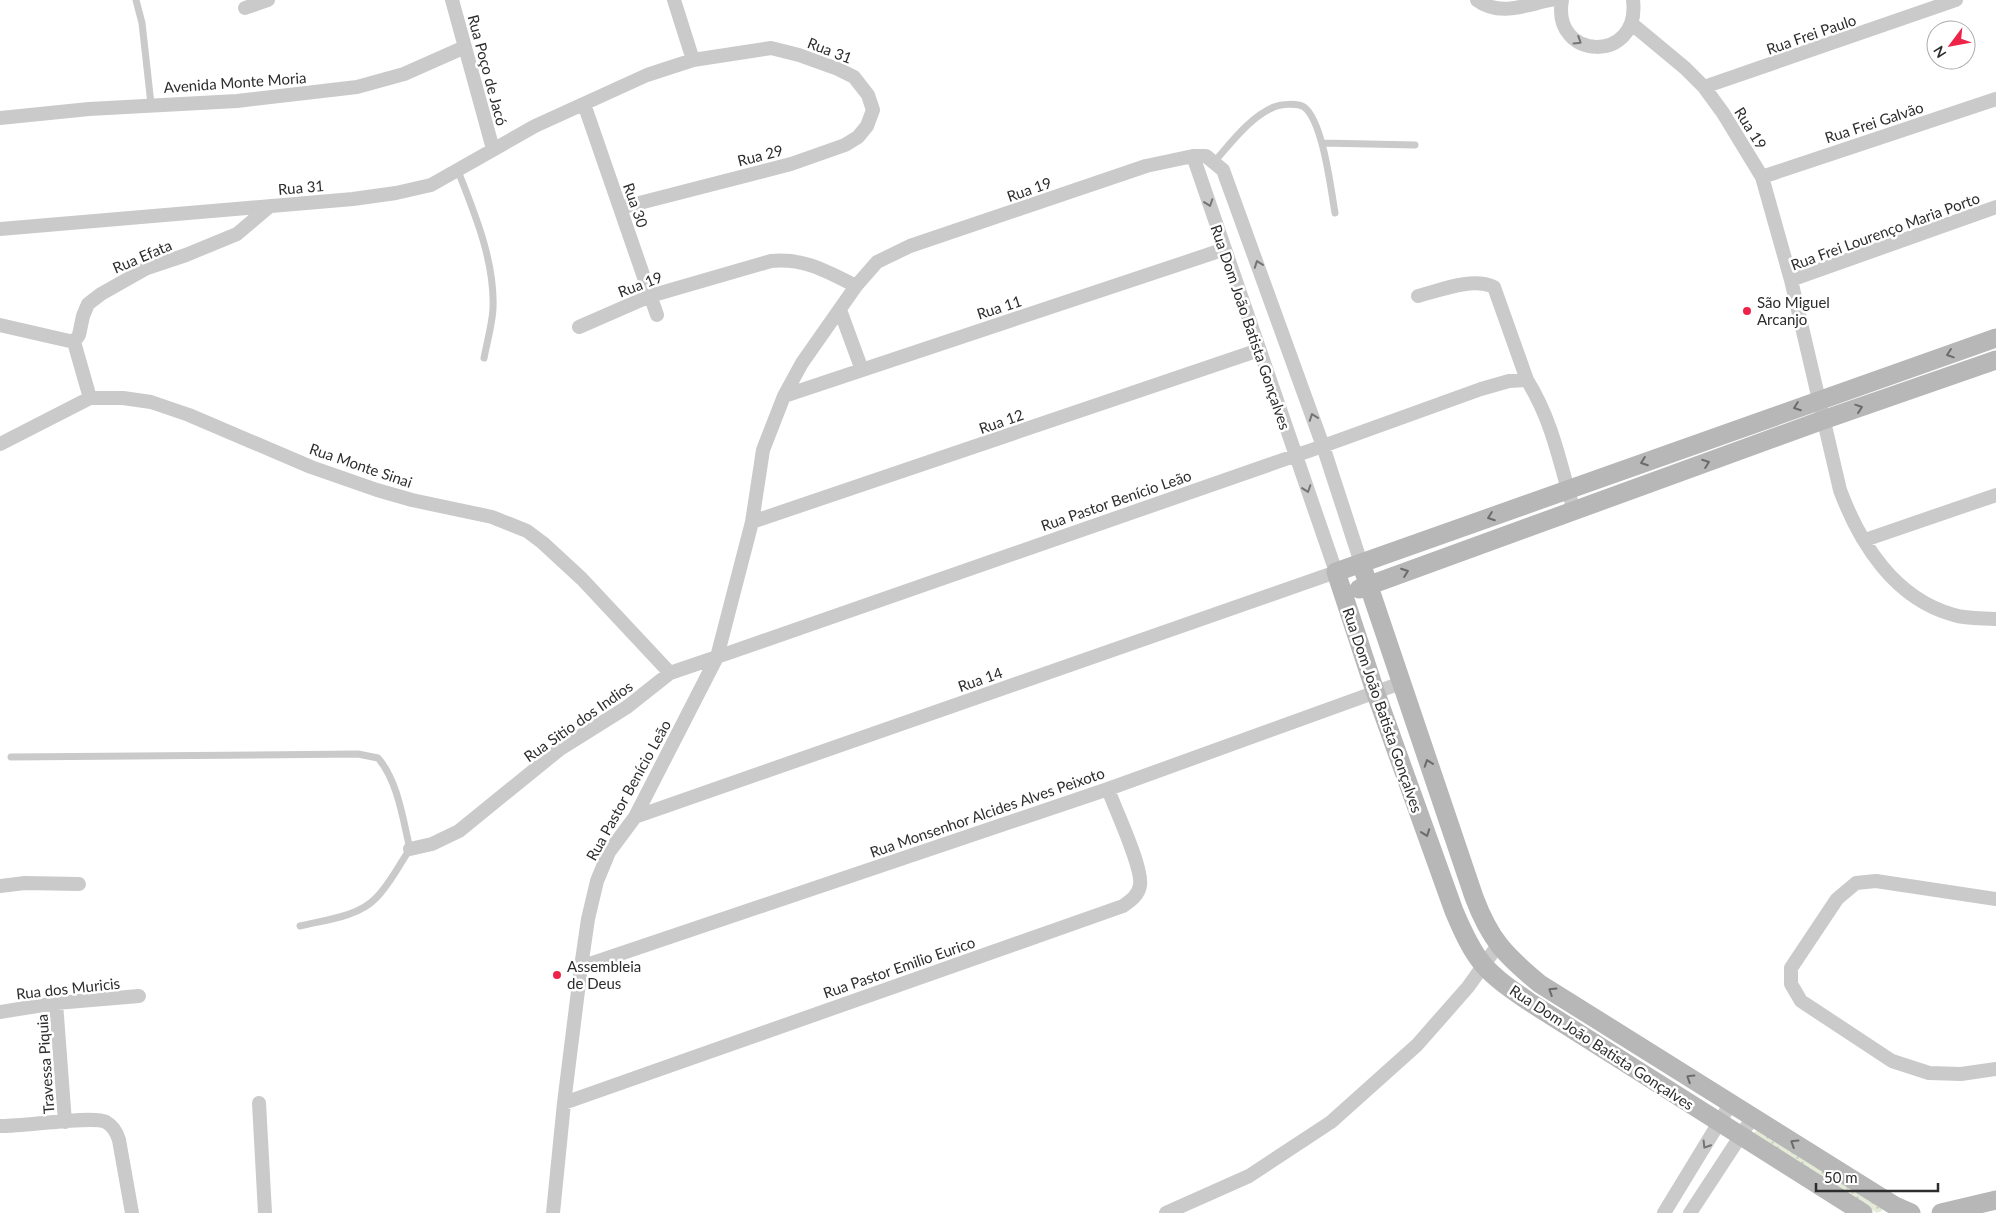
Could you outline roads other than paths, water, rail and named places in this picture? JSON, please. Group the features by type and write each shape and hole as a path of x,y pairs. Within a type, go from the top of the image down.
{"street":[{"path":"246,8 268,0"},
{"path":"674,0 693,60"},
{"path":"1478,0 1487,8 1500,10 1551,0"},
{"path":"1562,0 1560,10 1562,23 1568,34 1578,43 1590,48 1603,48 1615,43 1625,35 1632,24 1633,0"},
{"name":"Rua Frei Paulo","path":"1704,87 1956,0"},
{"name":"Rua Poço de Jacó","path":"458,1 465,47 493,149"},
{"name":"Rua 19","path":"1632,24 1685,68 1704,87 1723,113 1762,177 1791,280"},
{"name":"Avenida Monte Moria","path":"0,118 151,104 237,101 357,87 404,74 465,47"},
{"name":"Rua 31","path":"0,229 270,206 396,193 430,185 458,171 535,126 647,75 693,60 772,48 799,55 838,69 854,78 868,95"},
{"name":"Rua 29","path":"620,208 791,164 845,145 858,137 868,126 873,110 868,95"},
{"name":"Rua Frei Galvão","path":"1762,177 1996,99"},
{"name":"Rua 30","path":"584,104 657,315"},
{"name":"Rua 19","path":"869,271 889,254 910,246 1146,166 1204,158"},
{"name":"Rua Dom João Batista Gonçalves","path":"1204,158 1225,249 1375,691 1454,910 1469,946 1482,966 1495,979 1863,1213"},
{"name":"Rua Dom João Batista Gonçalves","path":"1204,158 1223,170 1229,184 1323,446 1477,906 1484,924 1498,945 1511,960 1540,984 1894,1206 1911,1213"},
{"name":"Rua Efata","path":"74,342 79,335 88,304 101,294 147,268 186,255 237,234 270,206"},
{"name":"Rua Frei Lourenço Maria Porto","path":"1818,400 1798,319 1791,280 1996,208"},
{"name":"Rua 11","path":"784,396 1225,249"},
{"name":"Rua 19","path":"579,327 650,296 763,263 789,260 804,262 856,286"},
{"name":"Rua Pastor Benício Leão","path":"553,1213 564,1103 581,967 588,919 597,881 609,852 635,817 717,657 752,522 763,450 784,396 802,363 856,286 869,271"},
{"path":"1418,296 1466,284 1486,283 1494,287 1527,380 1547,417 1574,511"},
{"path":"840,310 862,370"},
{"path":"0,325 74,342 90,398"},
{"path":"1336,572 1996,338"},
{"name":"Rua 12","path":"752,522 1259,350"},
{"path":"1343,595 1823,420 1996,360"},
{"name":"Rua Pastor Benício Leão","path":"717,657 1481,389 1510,381 1527,380"},
{"name":"Rua Monte Sinai","path":"0,444 90,398 123,398 151,402 189,415 348,480 412,500 492,516 528,531 543,543 582,580 670,673"},
{"path":"1818,400 1840,490 1850,516 1889,576 1920,603 1955,616 1996,619"},
{"path":"1865,540 1996,495"},
{"name":"Rua 14","path":"635,817 1336,572"},
{"name":"Rua Sitio dos Indios","path":"410,849 432,844 459,831 560,749 627,707 670,673 717,657"},
{"name":"Rua Monsenhor Alcides Alves Peixoto","path":"581,967 1108,788 1401,682"},
{"name":"Rua Pastor Emilio Eurico","path":"564,1103 1123,906 1135,897 1140,886 1138,871 1108,788"},
{"path":"1996,899 1876,881 1856,883 1837,899 1791,968 1791,984 1801,1001 1892,1061 1929,1072 1961,1074 1996,1069"},
{"path":"0,886 25,883 79,884"},
{"path":"1166,1213 1249,1176 1331,1122 1418,1045 1468,987 1498,945"},
{"name":"Rua dos Muricis","path":"0,1012 56,1003 139,996"},
{"name":"Travessa Piquia","path":"56,1003 65,1122"},
{"path":"260,1103 265,1213"},
{"path":"1664,1213 1731,1103"},
{"path":"1690,1213 1753,1117"},
{"path":"0,1126 21,1127 85,1119 105,1121 116,1131 119,1140 132,1213"},
{"path":"1941,1213 1996,1200"}],"lane":[{"path":"136,0 142,23 151,104"},
{"path":"1204,158 1274,107 1285,105 1304,107 1310,114 1322,143 1335,214"},
{"path":"1322,143 1415,145"},
{"path":"458,171 477,220 488,263 493,309 484,358"},
{"path":"11,757 370,755 378,758 384,766 401,811 410,849 377,897 366,906 357,911 300,926"}],"place":[{"name":"São Miguel Arcanjo","path":"1747,311"},
{"name":"Assembleia de Deus","path":"557,975"}]}
